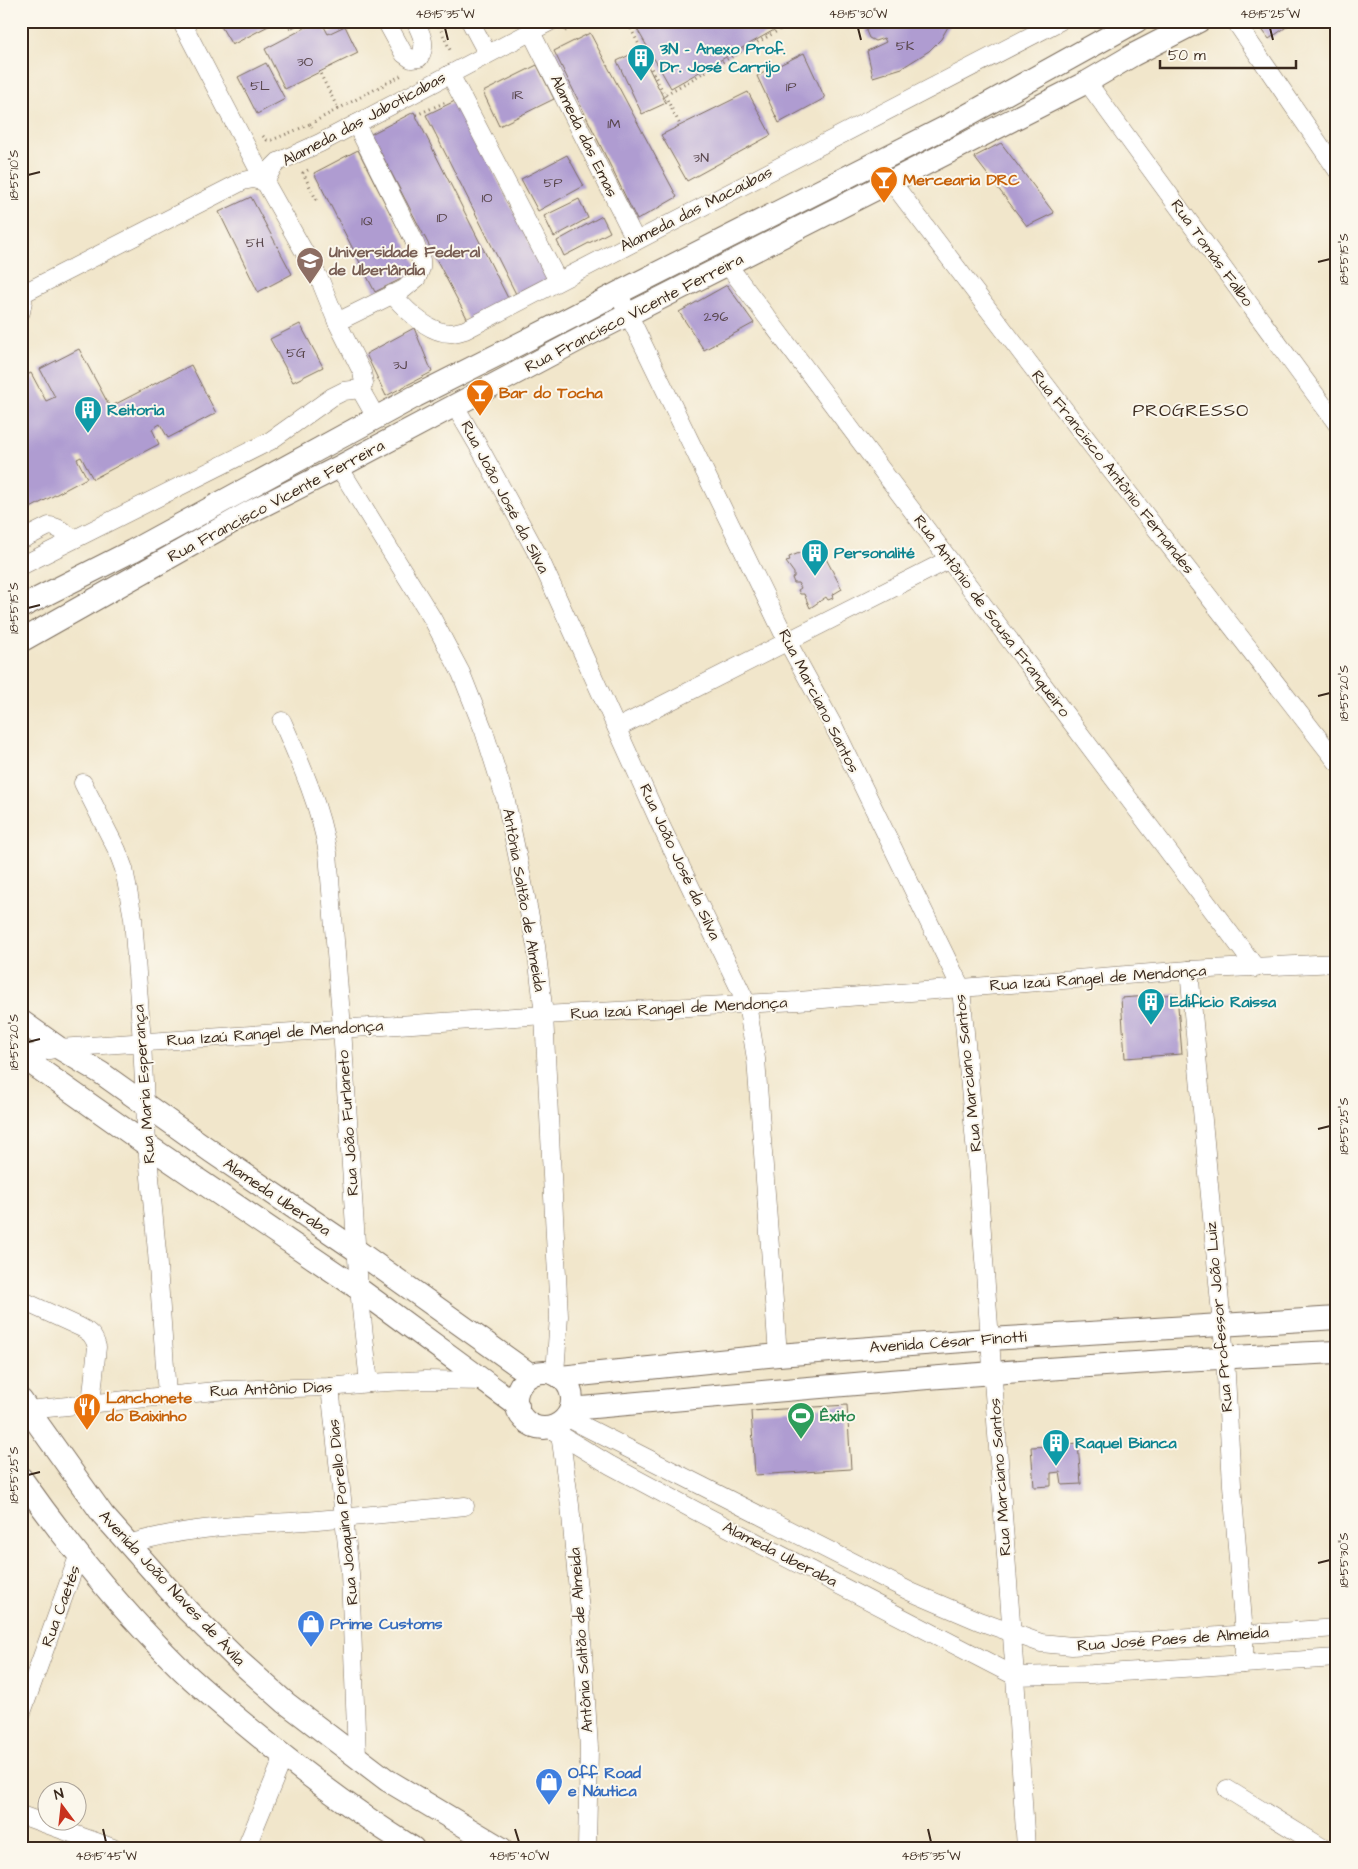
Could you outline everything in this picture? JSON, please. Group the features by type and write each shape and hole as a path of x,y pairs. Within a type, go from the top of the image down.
{"main road":[{"name":"Rua Francisco Vicente Ferreira","path":"21,607 132,551 378,419 416,396 946,127 1137,21"},
{"name":"Rua Francisco Vicente Ferreira","path":"21,642 248,514 628,314 1087,82 1133,55 1199,21"},
{"path":"132,551 144,571"},
{"name":"Alameda Uberaba","path":"21,1021 59,1048 101,1073 356,1250 531,1375"},
{"name":"Alameda Uberaba","path":"21,1056 147,1145 359,1289 518,1406 528,1422 534,1425 561,1422"},
{"name":"Avenida César Finotti","path":"558,1375 778,1355 990,1339 1337,1318"},
{"name":"Avenida César Finotti","path":"561,1422 992,1373 1224,1357 1337,1352"},
{"path":"518,1406 518,1392 521,1385 531,1375 547,1372 558,1375 567,1383 571,1391 572,1400 561,1422"},
{"name":"Avenida João Naves de Ávila","path":"25,1405 103,1515 188,1611 240,1663 286,1703 387,1780 501,1848"},
{"path":"21,1478 110,1592 182,1670 284,1756 364,1817 414,1848"}],"street":[{"path":"21,566 270,441 332,397 344,391 360,389 364,383 362,372 337,322 320,280 265,182 181,21"},
{"path":"386,21 404,54 411,59 419,58 423,53 424,46 415,21"},
{"path":"470,21 487,54"},
{"name":"Alameda das Jaboticabas","path":"265,182 278,162 356,124 551,21"},
{"name":"Alameda das Macaúbas","path":"392,294 422,322 449,333 465,330 1060,21"},
{"path":"1235,21 1337,170"},
{"name":"Alameda das Emas","path":"531,32 636,241"},
{"path":"419,58 431,84"},
{"path":"450,74 558,281"},
{"name":"Rua Tomás Falbo","path":"1087,82 1337,424"},
{"path":"337,322 404,289 417,278 421,268 421,260 407,225 356,124"},
{"path":"21,312 22,294 242,181 253,179 265,182"},
{"name":"Rua Francisco Antônio Fernandes","path":"891,181 1092,446 1337,762"},
{"name":"Rua Antônio de Sousa Franqueiro","path":"727,264 1256,968"},
{"name":"Rua Marciano Santos","path":"618,292 787,641 834,727 961,988 977,1165 1026,1848"},
{"path":"360,389 378,419"},
{"name":"Rua João José da Silva","path":"455,406 539,557 662,828 747,1004 756,1060 778,1355"},
{"name":"Antônia Saltão de Almeida","path":"339,467 432,618 461,674 484,730 506,801 536,946 544,1015 559,1316 558,1375"},
{"path":"21,540 49,526 60,529 74,539"},
{"path":"618,728 948,560"},
{"name":"Rua João Furlaneto","path":"282,721 312,791 323,825 331,879 356,1250 368,1383"},
{"name":"Rua Maria Esperança","path":"82,783 117,850 124,869 133,918 142,1042 144,1104 167,1395"},
{"name":"Rua Izaú Rangel de Mendonça","path":"21,1056 59,1048 142,1042 544,1015 747,1004 1189,970 1337,963"},
{"name":"Rua Professor João Luiz","path":"1189,970 1224,1357 1244,1634 1244,1664"},
{"path":"21,1300 80,1327 95,1338 97,1347 91,1403"},
{"name":"Rua Antônio Dias","path":"25,1405 91,1403 225,1390 330,1387 425,1380 486,1381"},
{"name":"Rua Joaquina Porello Dias","path":"330,1387 350,1574 357,1756"},
{"name":"Antônia Saltão de Almeida","path":"561,1422 581,1622 589,1748 587,1848"},
{"name":"Alameda Uberaba","path":"561,1422 911,1592 1011,1633"},
{"name":"Alameda Uberaba","path":"561,1422 610,1465 1015,1676"},
{"path":"128,1544 156,1536 197,1529 343,1518 465,1506"},
{"name":"Rua Caetés","path":"21,1715 79,1554"},
{"name":"Rua José Paes de Almeida","path":"1011,1633 1041,1643 1072,1646 1337,1628"},
{"name":"Rua José Paes de Almeida","path":"1015,1676 1092,1674 1337,1658"},
{"path":"246,1848 284,1756"},
{"path":"1227,1789 1323,1848"},
{"path":"21,1815 113,1848"}],"path":[{"path":"436,21 452,52"},
{"path":"631,21 628,22 680,125"},
{"path":"666,94 788,25 786,21"},
{"path":"319,71 338,109"},
{"path":"259,129 264,138 272,140 312,126 338,109 405,73"},
{"path":"416,115 453,98"},
{"path":"311,168 303,172 317,201"}],"building":[{"path":"222,21 273,21 274,23 232,45 219,23"},
{"path":"286,21 305,21 290,29"},
{"path":"321,21 328,34 345,26 358,53 285,89 265,49"},
{"path":"650,21 781,21 783,25 671,88 637,29"},
{"path":"876,21 906,21 910,27 917,21 943,21 949,25 941,39 929,51 902,68 873,77 867,51 886,42 884,38 875,41 869,38 866,31"},
{"path":"1256,21 1295,21 1269,39"},
{"path":"590,33 677,197 637,220 554,51"},
{"name":"3N - Anexo Prof. Dr. José Carrijo","path":"640,50 666,103 642,114 617,61"},
{"path":"804,53 825,98 779,123 757,76"},
{"path":"266,63 285,99 257,114 238,77"},
{"path":"537,65 554,99 499,126 483,92"},
{"path":"748,92 771,135 687,181 661,135"},
{"path":"457,100 548,280 517,296 426,115"},
{"path":"414,112 509,300 468,320 371,134"},
{"path":"1001,143 1054,213 1027,226 974,157"},
{"path":"358,150 419,270 375,292 314,173"},
{"path":"567,155 584,186 538,211 521,179"},
{"path":"251,197 292,274 258,292 219,212"},
{"path":"579,199 588,218 554,237 544,216"},
{"path":"602,216 610,232 564,256 557,241"},
{"path":"727,285 754,323 704,350 679,312"},
{"path":"300,324 323,367 293,382 270,339"},
{"path":"414,328 432,372 386,396 366,354"},
{"name":"Reitoria","path":"79,349 110,407 191,365 216,413 168,438 160,424 152,429 159,444 93,479 81,457 77,459 87,478 21,513 21,378 31,373 46,401 55,397 40,369"},
{"name":"Personalité","path":"815,547 824,555 842,589 832,595 833,598 828,600 826,597 810,608 804,594 800,594 798,590 801,588 798,583 794,583 792,578 794,573 786,562 790,561 789,557"},
{"name":"Edifício Raissa","path":"1177,994 1182,1054 1125,1058 1121,998"},
{"name":"Êxito","path":"847,1405 851,1469 755,1475 751,1411"},
{"name":"Raquel Bianca","path":"1078,1443 1081,1484 1062,1485 1060,1472 1051,1473 1051,1486 1034,1487 1031,1447 1051,1446 1054,1462 1059,1462 1059,1445"}],"place":[{"name":"3N - Anexo Prof. Dr. José Carrijo","path":"641,82"},
{"name":"Mercearia DRC","path":"884,204"},
{"name":"Universidade Federal de Uberlândia","path":"310,285"},
{"name":"Bar do Tocha","path":"480,417"},
{"name":"Reitoria","path":"88,434"},
{"name":"Personalité","path":"815,577"},
{"name":"Edifício Raissa","path":"1151,1026"},
{"name":"Lanchonete do Baixinho","path":"87,1431"},
{"name":"Êxito","path":"801,1440"},
{"name":"Raquel Bianca","path":"1056,1467"},
{"name":"Prime Customs","path":"311,1648"},
{"name":"Off Road e Náutica","path":"549,1806"}],"district":[{"name":"PROGRESSO","path":"1191,410"}]}
